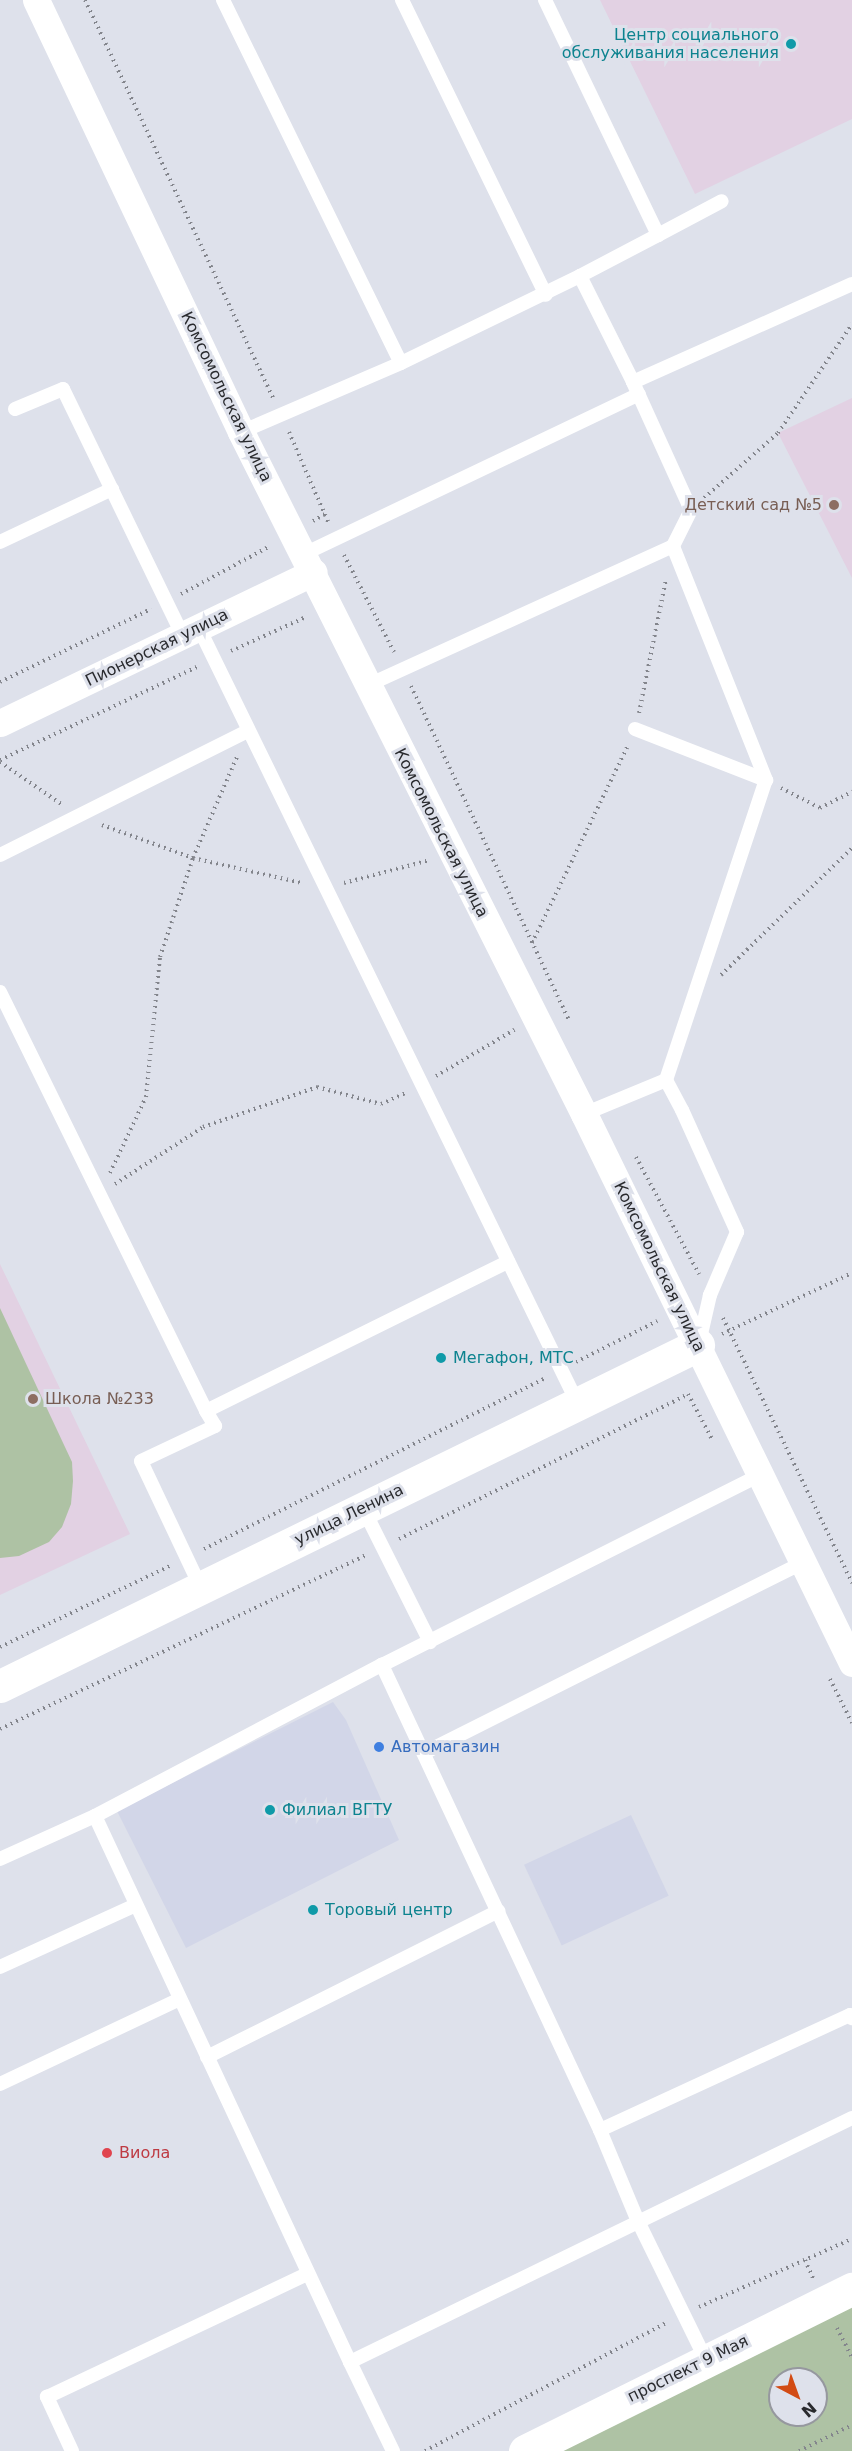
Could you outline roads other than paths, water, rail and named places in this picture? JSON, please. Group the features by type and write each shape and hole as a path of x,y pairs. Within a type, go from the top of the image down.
{"street":[{"name":"Комсомольская улица","path":"36,0 241,432 309,563 366,686 699,1345 801,1563 852,1662"},
{"name":"Пионерская улица","path":"0,723 191,632 309,563"},
{"name":"улица Ленина","path":"0,1686 699,1345"},
{"name":"проспект 9 Мая","path":"525,2451 852,2289"}],"lane":[{"path":"224,0 401,363"},
{"path":"402,0 546,295"},
{"path":"545,0 658,235"},
{"path":"241,432 401,363 546,295 722,201"},
{"path":"366,686 673,546 691,510 636,388 580,276"},
{"path":"309,563 335,539 636,388 852,284"},
{"path":"15,409 63,389 167,601 214,659 578,1404"},
{"path":"0,542 112,489"},
{"path":"673,546 766,780 666,1080 737,1232 710,1295 699,1345"},
{"path":"635,729 766,780"},
{"path":"0,855 248,731"},
{"path":"0,992 206,1412 215,1426 141,1461 201,1587"},
{"path":"584,1114 666,1080"},
{"path":"206,1412 508,1262"},
{"path":"0,1859 95,1816 382,1665 759,1475"},
{"path":"363,1508 430,1642"},
{"path":"424,1753 801,1563"},
{"path":"382,1665 600,2130 637,2219 706,2360"},
{"path":"95,1816 393,2451"},
{"path":"0,1967 136,1905"},
{"path":"207,2057 499,1911"},
{"path":"0,2084 180,1999"},
{"path":"600,2130 850,2015 852,2018"},
{"path":"350,2362 637,2219 852,2118"},
{"path":"72,2451 47,2397 308,2274"}],"place":[{"name":"Центр социального обслуживания населения","path":"791,44"},
{"name":"Детский сад №5","path":"834,505"},
{"name":"Мегафон, МТС","path":"441,1358"},
{"name":"Школа №233","path":"33,1399"},
{"name":"Автомагазин","path":"379,1747"},
{"name":"Филиал ВГТУ","path":"270,1810"},
{"name":"Торовый центр","path":"313,1910"},
{"name":"Виола","path":"107,2153"}]}
